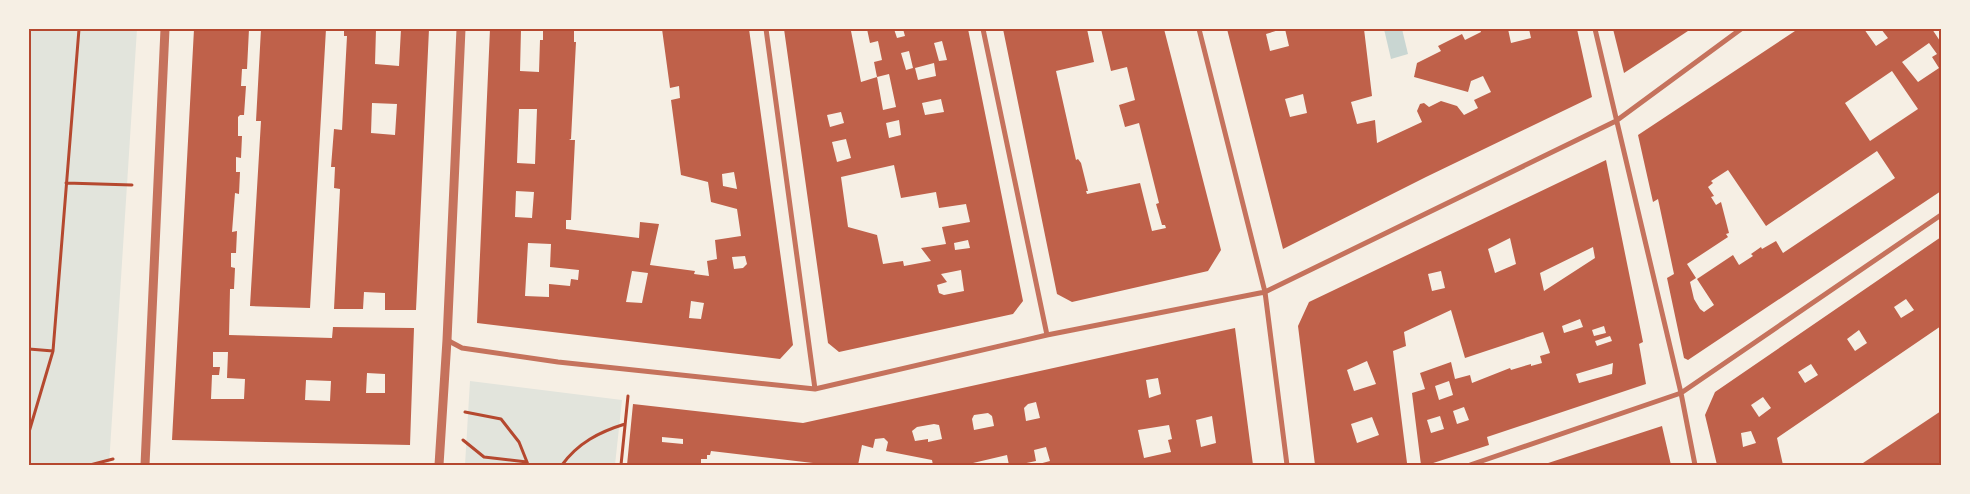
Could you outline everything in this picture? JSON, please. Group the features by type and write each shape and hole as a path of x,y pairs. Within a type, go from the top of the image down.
{"street":[{"path":"144,465 165,29"},
{"path":"439,465 447,340 460,29"},
{"path":"766,29 816,389"},
{"path":"983,29 1047,335"},
{"path":"1199,29 1265,292 1287,465"},
{"path":"1595,29 1681,393 1695,465"},
{"path":"447,340 462,348 558,362 816,389 1047,335 1265,292 1616,122 1741,29"},
{"path":"1470,465 1681,393 1941,214"}],"path":[{"path":"29,432 53,351 78,29"},
{"path":"66,183 132,185"},
{"path":"29,349 53,351"},
{"path":"621,465 628,396"},
{"path":"464,440 484,457 527,464 519,442 501,419 465,412"},
{"path":"562,465 572,452 604,430 625,424"},
{"path":"90,465 113,459"}],"shaded area":[{"path":"29,29 137,29 109,465 29,465"},
{"path":"1384,29 1402,29 1408,54 1391,59"},
{"path":"470,381 622,400 615,465 465,465"}],"building":[{"path":"194,29 249,29 247,69 242,69 241,86 246,86 244,115 238,117 238,136 242,136 241,158 236,157 236,172 240,172 239,194 235,193 232,232 237,231 236,253 231,253 231,267 235,268 234,289 230,289 229,335 332,338 333,327 414,328 410,445 172,440","holes":["213,352 228,352 227,378 245,379 244,399 211,399 212,375 219,375 220,367 213,367","367,373 385,374 385,393 366,393","306,380 331,381 330,401 305,400"]},
{"path":"261,29 326,29 310,308 250,306 261,121 256,121"},
{"path":"344,29 376,29 375,64 399,66 401,29 429,29 416,310 385,310 385,293 364,292 363,309 334,309 340,189 334,188 335,167 331,167 334,129 342,130 347,36 344,36","holes":["372,103 397,104 395,135 371,133"]},
{"path":"490,29 521,29 520,71 539,72 540,40 543,40 543,29 574,29 574,42 576,42 571,139 569,140 575,140 571,220 566,220 566,229 639,238 640,222 659,224 650,265 695,271 694,274 709,276 707,261 717,259 715,240 741,236 737,209 711,202 708,182 681,175 671,100 680,98 679,86 670,88 662,29 749,29 793,345 780,359 477,323","holes":["519,109 537,109 535,164 517,163","734,172 737,189 723,186 722,174","516,191 534,192 532,218 515,217","528,243 551,244 550,267 579,270 578,280 571,279 570,286 549,284 549,297 525,296","745,256 747,264 743,268 734,269 732,257","632,271 648,273 642,303 626,302","691,301 704,303 701,319 689,318"]},
{"path":"784,29 856,29 851,31 861,82 877,77 874,62 882,60 878,41 870,43 867,29 894,29 897,38 905,36 903,29 930,29 931,31 939,29 968,29 1023,301 1013,314 839,352 828,343","holes":["942,41 947,60 939,61 934,43","909,51 913,68 906,70 901,53","934,63 936,76 918,80 915,68","889,74 896,107 883,110 877,77","941,99 944,112 925,115 922,103","841,112 844,123 830,127 827,115","899,120 901,135 889,138 886,123","846,139 851,158 837,162 832,142","894,165 901,198 936,192 939,208 966,204 970,222 942,227 946,244 921,248 931,261 904,266 903,261 883,264 877,235 848,227 841,177","968,240 970,248 955,250 954,243","961,270 964,291 944,295 939,293 937,285 947,282 941,274"]},
{"path":"1003,29 1087,29 1094,62 1056,71 1076,160 1078,159 1081,163 1088,191 1086,191 1087,194 1140,183 1152,231 1166,228 1165,225 1162,225 1156,204 1159,203 1139,123 1125,127 1119,105 1135,100 1127,67 1111,71 1101,29 1164,29 1221,250 1208,271 1072,302 1057,294"},
{"path":"1227,29 1282,29 1266,34 1270,51 1289,46 1285,29 1364,29 1372,96 1351,102 1357,124 1375,120 1377,143 1422,122 1417,111 1420,104 1424,103 1429,107 1441,101 1457,106 1464,115 1478,108 1474,100 1491,92 1483,76 1471,81 1468,92 1414,77 1417,63 1441,51 1438,46 1462,34 1465,40 1481,32 1480,29 1508,29 1511,43 1531,38 1529,29 1577,29 1592,97 1283,249","holes":["1303,94 1307,113 1290,117 1285,99"]},
{"path":"1613,29 1691,29 1624,73"},
{"path":"1798,29 1864,29 1876,46 1888,38 1881,29 1932,29 1941,40 1941,191 1688,360 1684,358 1667,278 1674,274 1658,199 1653,202 1638,135","holes":["1929,43 1937,54 1932,57 1939,68 1918,82 1902,62","1892,71 1918,109 1870,141 1845,103","1877,151 1895,178 1783,253 1776,241 1762,249 1761,247 1751,254 1753,256 1739,265 1733,255 1697,279 1714,305 1704,312 1700,309 1694,299 1690,282 1696,278 1687,264 1728,237 1726,234 1729,233 1721,202 1716,205 1711,197 1714,196 1708,187 1713,183 1711,181 1728,170 1766,226"]},
{"path":"1606,160 1643,342 1639,344 1646,384 1487,437 1489,445 1427,465 1421,465 1412,393 1425,389 1420,373 1451,362 1455,379 1470,375 1472,383 1510,368 1511,370 1542,363 1540,356 1550,353 1543,332 1465,358 1451,310 1404,332 1406,346 1393,351 1407,463 1400,465 1315,465 1298,326 1309,302","holes":["1510,238 1516,264 1495,273 1488,249","1593,247 1595,258 1544,291 1540,273","1441,271 1445,288 1432,291 1428,274","1580,319 1583,327 1564,333 1562,326","1604,326 1606,333 1594,336 1592,330","1610,336 1612,341 1597,346 1595,341","1367,361 1376,384 1354,391 1347,370","1613,363 1612,374 1579,383 1576,374","1449,381 1453,395 1439,400 1435,386","1464,407 1469,420 1457,424 1453,411","1440,416 1444,429 1431,433 1427,420","1372,417 1379,435 1357,443 1351,424"]},
{"path":"1941,237 1941,326 1777,438 1783,465 1717,465 1705,415 1715,392","holes":["1906,299 1914,310 1901,318 1894,307","1859,330 1867,343 1855,351 1847,339","1811,364 1818,375 1805,383 1798,372","1763,397 1771,408 1759,417 1751,405","1751,431 1756,443 1743,447 1741,433"]},
{"path":"1235,328 1253,465 1035,465 1050,461 1046,447 1034,450 1036,461 1017,465 1009,465 1007,455 973,463 974,465 933,465 932,460 886,451 888,442 884,438 875,439 873,448 862,445 858,465 830,465 711,451 710,455 707,455 707,459 701,459 701,463 712,465 627,465 633,404 803,423","holes":["1158,378 1161,394 1149,398 1146,380","1036,402 1040,418 1026,421 1024,408 1028,404","988,413 992,416 994,426 974,430 972,419 974,415","1212,416 1216,443 1201,447 1196,420","939,425 942,439 928,442 928,439 915,441 912,431 917,427","1169,425 1172,439 1168,440 1171,452 1144,458 1138,430","662,437 683,439 683,444 662,442"]},
{"path":"1941,411 1941,465 1860,465"},
{"path":"1662,426 1671,465 1542,465"}]}
